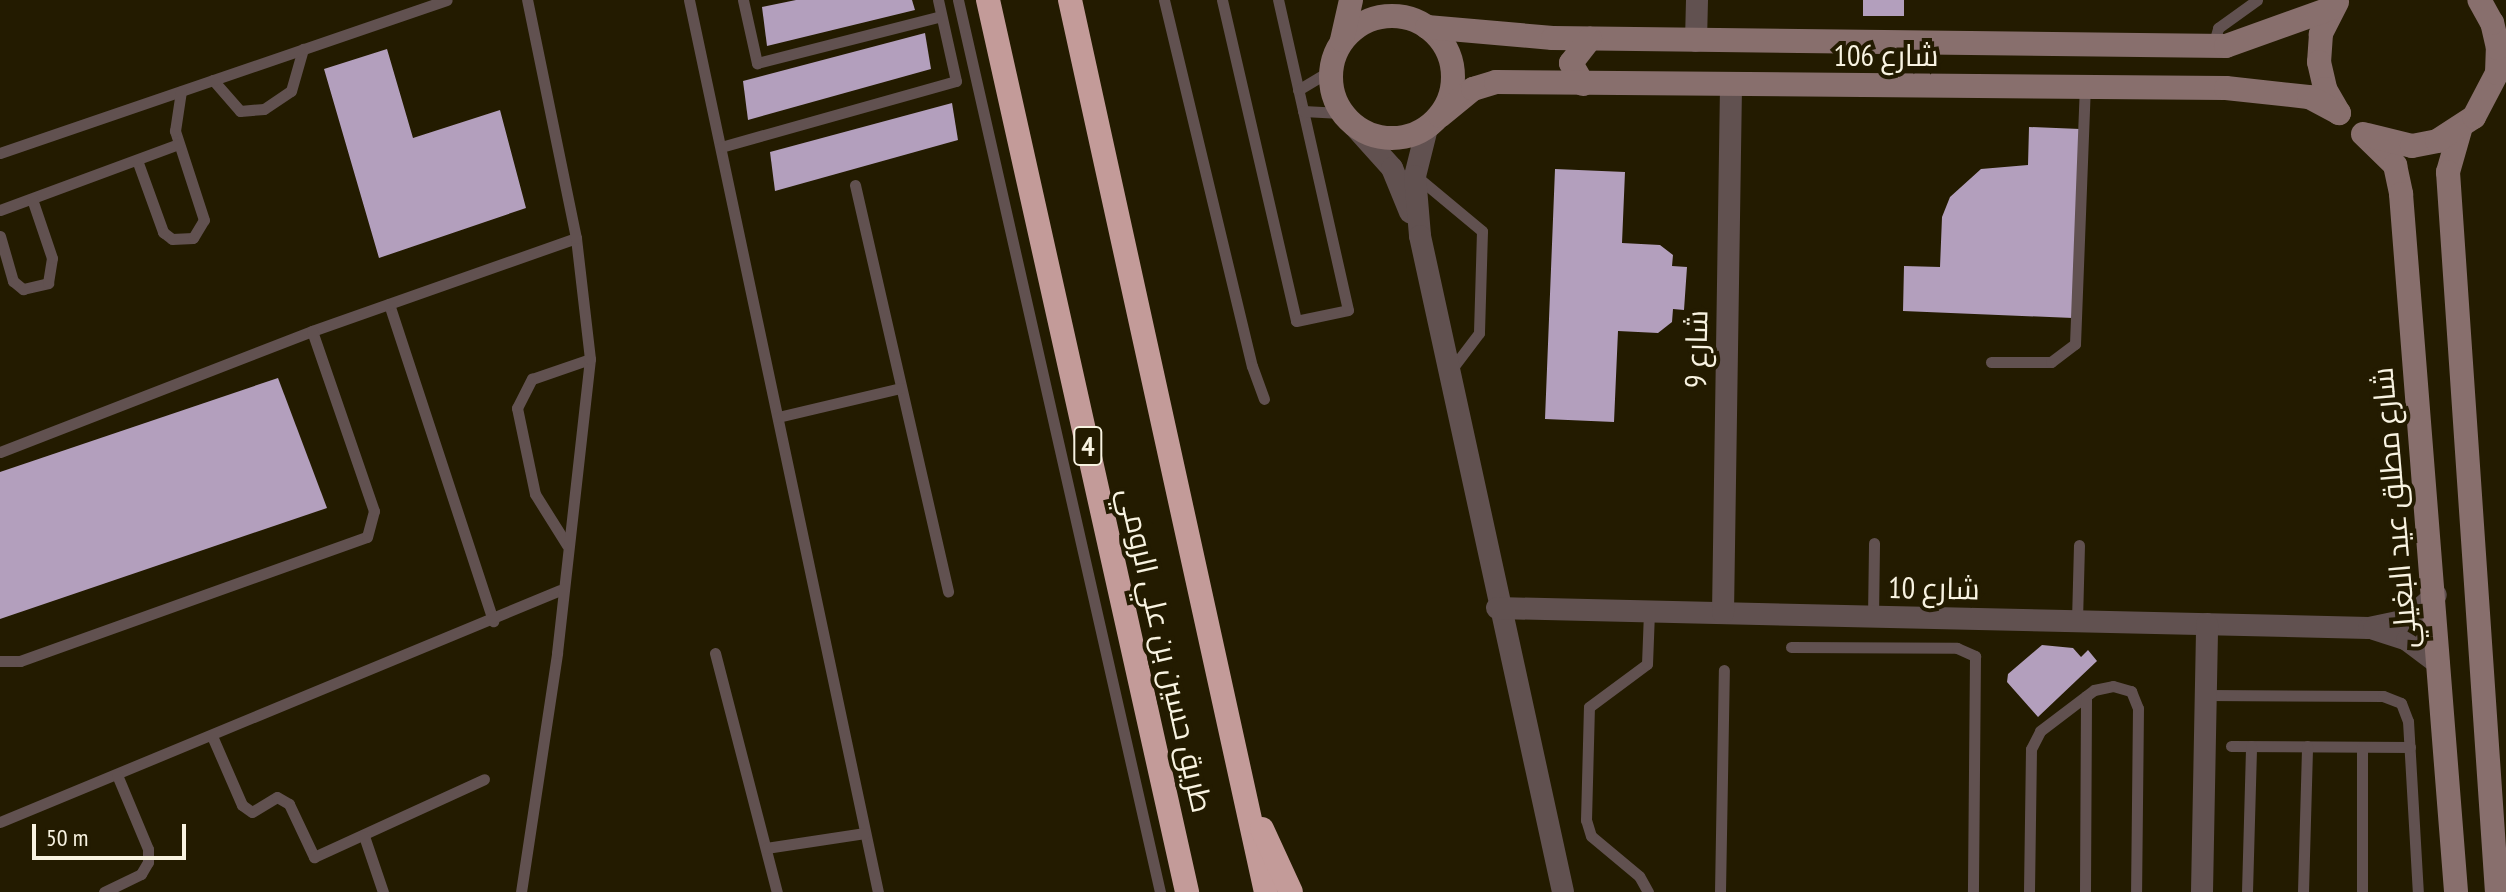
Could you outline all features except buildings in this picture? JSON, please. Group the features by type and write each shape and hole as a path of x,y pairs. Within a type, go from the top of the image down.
{"highway":[{"name":"طريق حسين بن علي الرومي","path":"988,0 1187,892"},
{"name":"طريق حسين بن علي الرومي","path":"1070,0 1266,892"},
{"path":"1240,779 1291,892"}],"street":[{"path":"1351,0 1342,41 1330,71 1332,93 1348,120 1392,168 1420,236"},
{"path":"1392,0 1441,41 1453,79 1415,176 1420,236 1448,373 1489,538 1497,608 1563,892"},
{"path":"1696,41 1697,0"},
{"path":"2479,0 2499,27 2497,73 2467,124 2448,172 2497,892"},
{"path":"2335,4 2321,34 2319,62 2325,89 2339,113"},
{"name":"شارع 106","path":"1418,22 1590,39 2213,46 2274,33 2335,4"},
{"path":"1342,41 1372,19 1418,22"},
{"path":"1583,84 1571,63 1590,39"},
{"name":"شارع 106","path":"1434,122 1473,89 1496,82 2272,91 2309,97 2339,113"},
{"name":"شارع 9","path":"1723,613 1731,86"},
{"path":"2363,134 2412,146 2506,105"},
{"name":"شارع مطلق عيد البغيلي","path":"2339,113 2395,165 2401,194 2436,595 2456,892"},
{"path":"1348,120 1391,139 1434,122"},
{"name":"شارع 10","path":"1497,608 2369,628 2407,620 2436,595"},
{"path":"2202,892 2207,624"},
{"name":"شارع 10","path":"2369,628 2407,640 2439,664"}],"lane":[{"path":"0,153 446,0"},
{"path":"521,892 557,653 560,590 590,359 576,238 527,0"},
{"path":"689,0 878,892"},
{"path":"743,0 757,63 941,16"},
{"path":"721,147 956,81 938,0"},
{"path":"958,0 1160,892"},
{"path":"1164,0 1252,366 1264,399"},
{"path":"1222,0 1296,321 1348,310 1278,0"},
{"path":"2213,46 2218,28 2257,0"},
{"path":"213,80 240,111 264,109 291,91 303,49"},
{"path":"1298,90 1330,71"},
{"path":"1991,362 2051,362 2075,344 2085,88"},
{"path":"137,160 163,232 172,239 193,238 204,220 178,144 175,120 181,91"},
{"path":"1303,111 1348,120"},
{"path":"0,210 178,144"},
{"path":"1415,176 1482,231 1479,333 1448,373"},
{"path":"855,185 948,591"},
{"path":"0,236 13,281 23,289 48,283 52,258 32,199"},
{"path":"0,452 312,331 576,238"},
{"path":"389,304 493,621"},
{"path":"0,661 20,661 367,537 374,511 312,331"},
{"path":"567,545 535,494 517,408 532,379 590,359"},
{"path":"778,417 901,388"},
{"path":"1873,617 1874,543"},
{"path":"2077,621 2079,545"},
{"path":"0,822 493,621 560,590"},
{"path":"1648,892 1643,880 1591,836 1586,820 1588,712 1597,698 1647,664 1649,612"},
{"path":"1791,647 1957,648 1975,656 1973,892"},
{"path":"715,653 777,892"},
{"path":"1720,892 1724,670"},
{"path":"2029,892 2031,749 2040,731 2086,696 2113,686 2135,695 2136,892"},
{"path":"2206,695 2393,698 2407,711 2418,892"},
{"path":"2085,892 2086,696"},
{"path":"212,736 242,805 252,812 277,797 289,804 314,857 484,779"},
{"path":"2231,746 2410,747"},
{"path":"2247,892 2251,746"},
{"path":"2303,892 2307,746"},
{"path":"2362,747 2362,892"},
{"path":"104,892 141,874 148,862 148,849 117,775"},
{"path":"766,848 865,833"},
{"path":"364,836 383,892"},
{"path":"1150,849 1150,892"}]}
